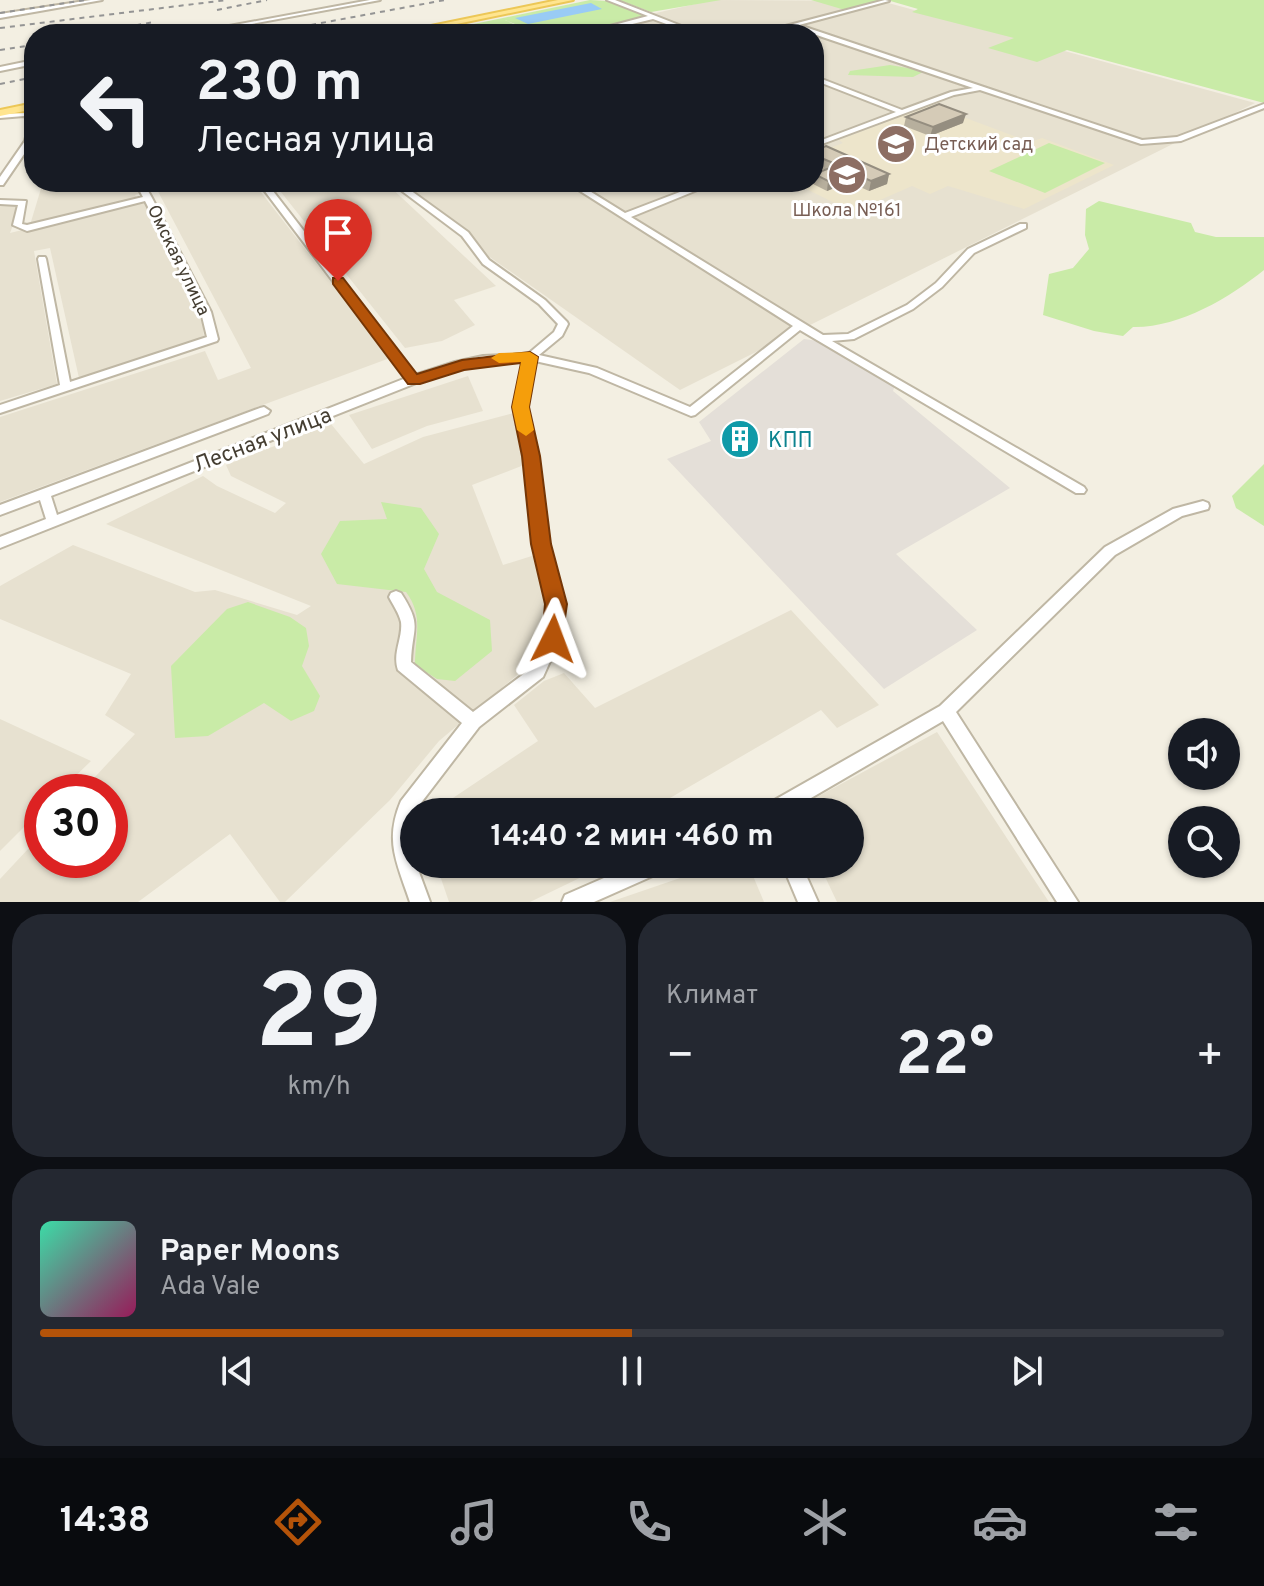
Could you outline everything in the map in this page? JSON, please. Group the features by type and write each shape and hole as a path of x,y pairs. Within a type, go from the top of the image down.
{"main road":[{"path":"447,24 569,0"},
{"path":"460,24 580,0"},
{"path":"0,115 24,110"}],"street":[{"path":"0,16 100,0"},
{"path":"245,24 378,0"},
{"path":"610,0 672,24"},
{"path":"797,24 887,1"},
{"path":"624,24 653,17"},
{"path":"824,36 1141,142 1178,139 1264,106"},
{"path":"0,69 24,64"},
{"path":"824,82 902,112"},
{"path":"953,93 961,82"},
{"path":"824,141 953,93 984,89"},
{"path":"0,115 24,114"},
{"path":"0,183 24,149"},
{"path":"18,159 24,159"},
{"name":"Омская улица","path":"66,388 213,339 206,312 145,192"},
{"path":"270,192 414,381"},
{"path":"408,192 465,234 486,262 562,320 558,334 530,357 521,407 531,456 541,544 556,604 553,639 538,672 473,722 417,791 404,816 401,849 420,902"},
{"path":"586,192 818,337 1080,490"},
{"path":"625,216 687,192"},
{"path":"0,202 23,203 17,225 27,228 148,198"},
{"path":"818,337 850,337 910,307 939,285 971,251 1023,226"},
{"path":"0,409 66,388 42,259"},
{"path":"530,357 626,383 691,412 800,325"},
{"name":"Лесная улица","path":"0,543 414,381 462,365 530,357"},
{"path":"0,510 264,411"},
{"path":"44,494 53,522"},
{"path":"794,798 946,711 1110,551 1178,512 1203,506"},
{"path":"396,597 408,613 412,630 403,650 403,665 473,722"},
{"path":"946,711 1068,902"},
{"path":"572,902 626,878"},
{"path":"797,878 808,902"}],"shaded area":[{"path":"713,0 881,1 1255,103 680,390 471,244 416,192 824,192 824,24 608,24"},
{"path":"931,105 1030,142 1042,138 1114,165 1024,209 948,186 930,194 912,186 853,212 812,192 824,192 824,150 843,143 839,140"},
{"path":"40,192 141,193 135,195 137,198 30,225"},
{"path":"158,192 261,192 390,358 0,502 0,417 205,351 218,380 251,368"},
{"path":"281,192 396,192 496,286 454,300 475,325 442,341 405,348"},
{"path":"145,200 203,325 204,338 79,378 50,248 34,251 57,384 0,401 0,205 21,204 10,233"},
{"path":"804,339 818,341 895,385 893,391 1010,488 896,554 977,630 884,689 667,459 711,441 699,422"},
{"path":"468,376 483,411 427,426 372,449 349,415"},
{"path":"514,413 524,465 472,485 503,565 535,555 547,613 536,659 439,741 390,800 285,902 280,902 230,834 138,902 0,902 0,879 24,853 24,878 128,878 128,774 98,774 135,734 105,715 131,674 0,619 0,586 73,545 195,592 215,590 297,615 311,606 106,524 203,476 217,486 275,513 286,503 231,476 226,465 331,424 364,464 423,437"},
{"path":"791,610 879,705 837,728 821,710 670,798 453,798 538,741 514,705 544,681 564,673 595,708"},
{"path":"0,719 91,761 78,774 24,774 24,827 0,851"},
{"path":"937,732 1049,902 837,902 826,878 864,878 864,798 815,798"},
{"path":"441,878 580,878 530,902 449,902"},
{"path":"680,878 754,878 764,902 610,902"}],"green space":[{"path":"590,0 607,1 648,16 618,24 515,24 505,20 514,24 474,24"},
{"path":"619,0 721,0 651,12"},
{"path":"811,0 887,0 845,10"},
{"path":"887,0 1264,0 1264,103 1067,50 1037,62 988,48 1014,38 912,12 918,9"},
{"path":"890,65 925,71 913,77 848,75 850,71"},
{"path":"1049,143 1105,163 1045,193 989,171"},
{"path":"1099,201 1191,223 1195,232 1216,237 1264,237 1264,270 1203,309 1168,322 1133,327 1123,336 1094,331 1043,315 1049,274 1073,268 1089,249 1085,235 1086,209"},
{"path":"1264,464 1264,526 1236,508 1232,496"},
{"path":"381,502 421,508 439,534 424,569 437,592 490,620 492,651 455,681 437,679 415,665 417,618 406,592 337,584 321,554 340,521 387,519"},
{"path":"248,602 290,617 306,628 309,646 302,666 320,696 314,711 291,721 264,703 208,736 175,738 171,666 227,609"}],"water":[{"path":"591,3 602,9 528,24 515,18"}],"building":[{"path":"939,104 966,114 933,127 906,117"},
{"path":"824,147 889,174 871,181 851,172 828,181 824,179 824,170 838,165 824,159"}],"railway":[{"path":"0,13 86,0"},
{"path":"32,24 227,0"},
{"path":"217,10 267,0"},
{"path":"316,24 445,0"},
{"path":"143,24 154,22"},
{"path":"0,28 24,25"},
{"path":"0,50 24,46"},
{"path":"0,84 24,79"}],"slow traffic":[{"path":"499,358 530,357 521,407 526,430"}],"place":[{"name":"Детский сад","path":"896,144"},
{"name":"Школа №161","path":"847,175"},
{"name":"КПП","path":"740,439"}],"route":[{"path":"338,281 414,381 462,365 500,358 530,357 521,407 531,456 541,544 556,604 553,639"}]}
